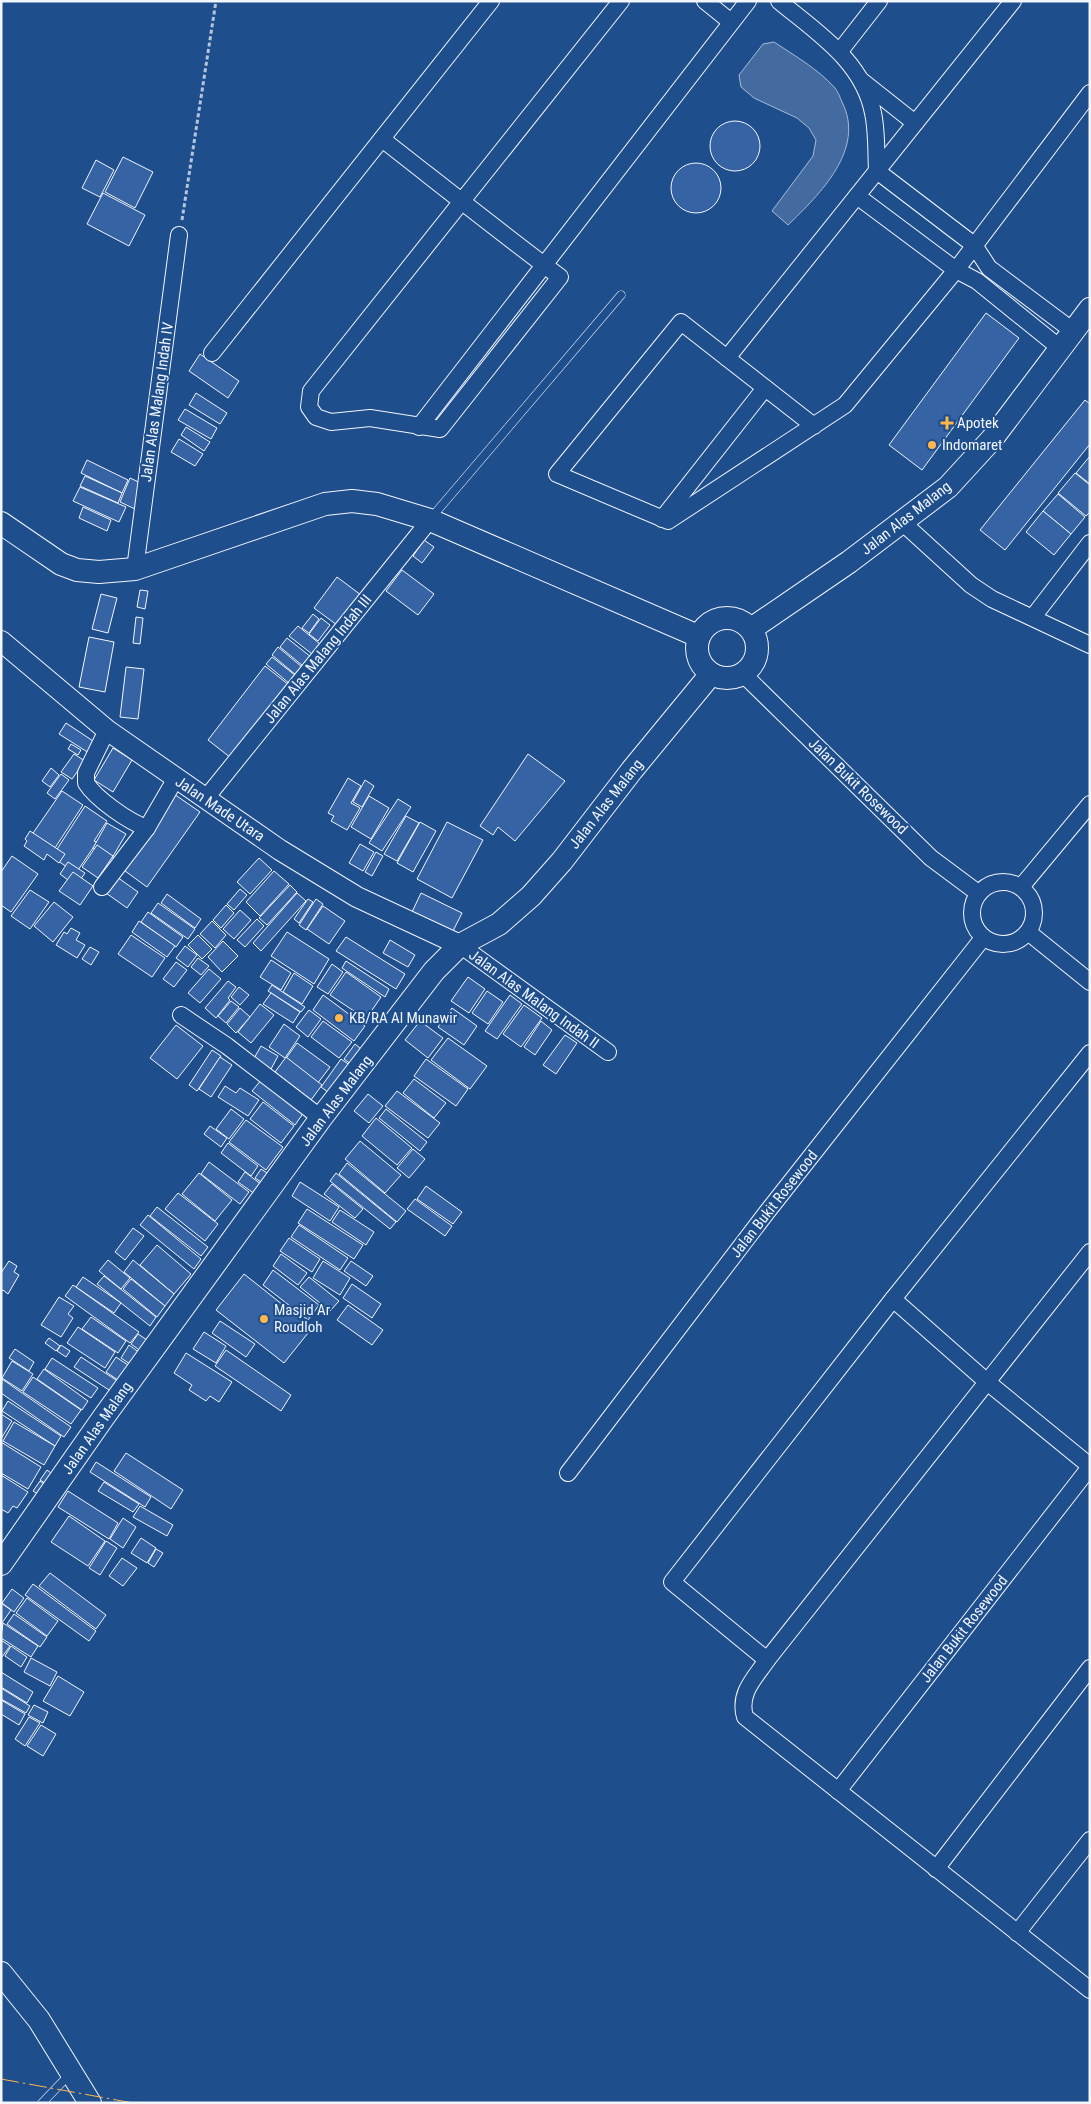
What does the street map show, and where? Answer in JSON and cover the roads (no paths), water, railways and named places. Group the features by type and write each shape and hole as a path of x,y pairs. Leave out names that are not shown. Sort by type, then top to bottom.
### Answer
{"main road":[{"name":"Jalan Alas Malang","path":"751,629 849,562 948,487 992,439 1090,309"},
{"path":"1,523 49,558 77,570 99,572 135,569 325,504 352,501 377,504 430,520 698,636"},
{"path":"722,617 738,619 751,629 758,645 754,661 743,674 727,679 711,674 698,658 698,636 708,624 722,617"},
{"name":"Jalan Alas Malang","path":"1,1564 103,1418 321,1118 434,970 460,945 499,924 531,896 562,861 626,777 711,674"},
{"path":"1,1973 39,2020 90,2103"}],"street":[{"path":"212,353 491,1"},
{"path":"621,1 311,391 309,407 316,417 331,422 370,418 419,427 748,1"},
{"path":"705,1 732,22"},
{"path":"778,1 840,51 860,80 873,112 877,171 974,246 988,268 1067,340"},
{"path":"840,51 879,1"},
{"path":"727,358 1013,1"},
{"path":"860,80 915,123"},
{"path":"814,426 681,322 556,474 668,521 845,406 956,270 1090,93"},
{"path":"382,139 544,265"},
{"path":"857,196 956,270 977,281 1067,340"},
{"name":"Jalan Alas Malang Indah IV","path":"135,569 179,235"},
{"path":"662,519 765,388"},
{"name":"Jalan Alas Malang Indah III","path":"206,798 430,520"},
{"path":"902,523 971,585 992,599 1090,645"},
{"path":"1033,617 1090,543"},
{"name":"Jalan Made Utara","path":"1,641 107,730 332,884 460,945"},
{"name":"Jalan Bukit Rosewood","path":"743,674 931,858 978,894"},
{"path":"107,730 86,773 86,784 98,797 131,821 147,828"},
{"path":"102,887 147,828 176,778"},
{"path":"1021,887 1090,804"},
{"path":"998,882 1010,882 1021,887 1029,896 1034,908 1033,920 1028,932 1011,943 991,942 983,938 975,928 971,916 972,904 978,894 986,886 998,882"},
{"path":"1028,932 1090,982"},
{"name":"Jalan Bukit Rosewood","path":"568,1473 767,1212 983,938"},
{"name":"Jalan Alas Malang Indah II","path":"460,945 608,1052"},
{"path":"181,1015 227,1046 321,1118"},
{"path":"767,1660 672,1582 892,1298 1090,1053"},
{"path":"1090,1252 767,1660 746,1692 742,1705 745,1717 1090,1990"},
{"name":"Jalan Bukit Rosewood","path":"838,1791 1090,1467 986,1382 892,1298"},
{"path":"936,1868 1090,1668"},
{"path":"1017,1933 1090,1840"}],"lane":[{"path":"430,520 621,295"},
{"path":"42,2103 72,2072"}],"water":[{"path":"774,42 814,69 835,88 848,120 848,137 844,153 836,170 813,199 788,225 772,211 813,156 816,140 809,128 797,118 754,98 741,87 739,75 763,44"}],"place":[{"name":"Apotek","path":"947,423"},
{"name":"Indomaret","path":"932,445"},
{"name":"KB/RA Al Munawir","path":"339,1018"},
{"name":"Masjid Ar Roudloh","path":"264,1319"}]}
